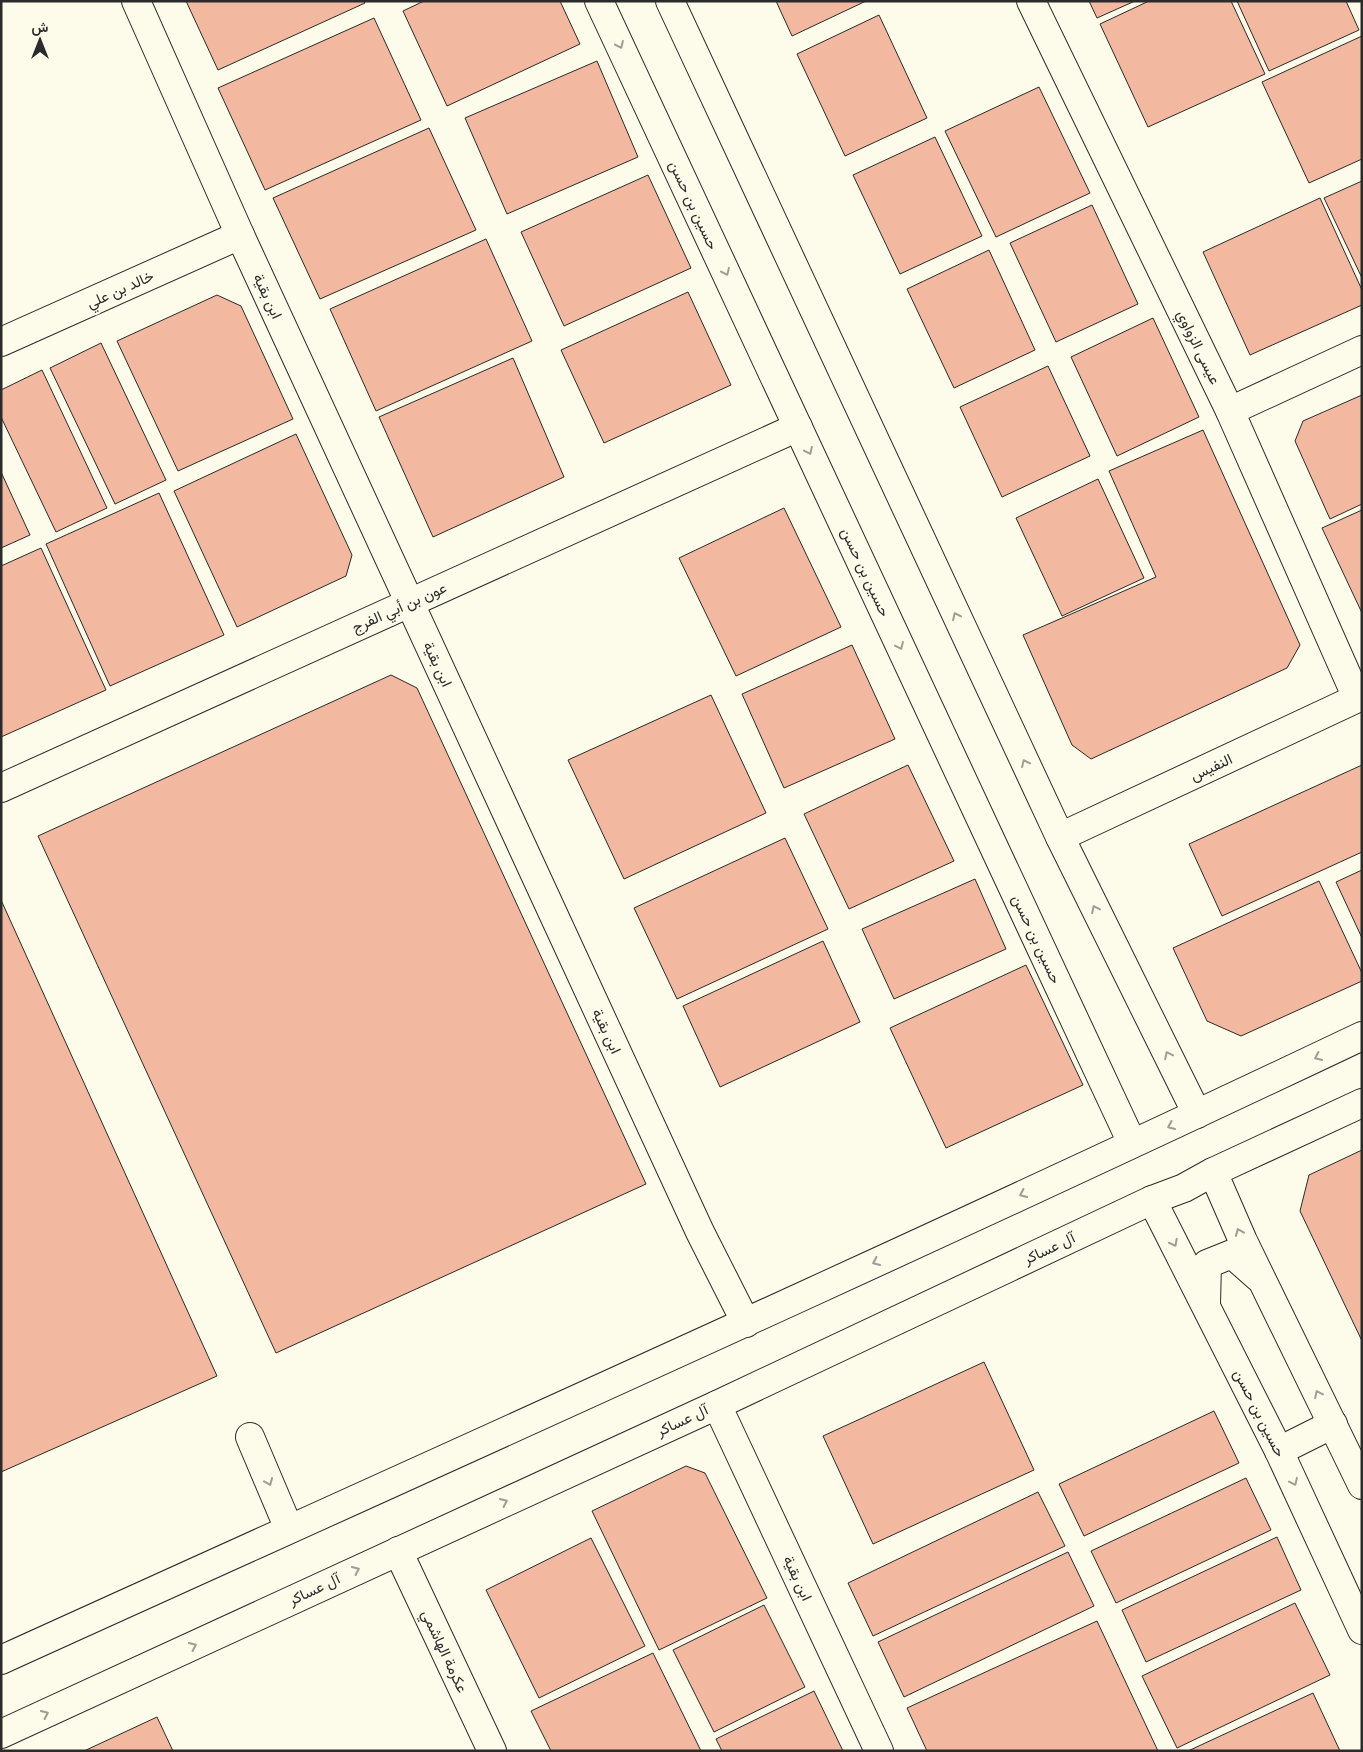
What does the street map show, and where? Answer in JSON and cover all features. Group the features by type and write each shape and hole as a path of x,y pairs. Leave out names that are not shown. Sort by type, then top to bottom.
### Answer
{"street":[{"name":"ابن بقية","path":"136,1 240,235 409,602 700,1232 746,1323"},
{"name":"حسين بن حسن","path":"599,1 1132,1143"},
{"path":"670,1 1060,837 1197,1114"},
{"name":"عيسى الزواوي","path":"1031,1 1230,411 1360,697"},
{"name":"خالد بن علي","path":"1,342 240,235"},
{"path":"1230,411 1362,350"},
{"name":"عون بن أبي الفرج","path":"1,788 798,427"},
{"name":"النفيس","path":"1060,837 1360,697"},
{"path":"1,1660 746,1323 1362,1036"},
{"name":"آل عساكر","path":"1,1734 717,1404 1152,1200 1184,1188 1213,1172 1362,1103"},
{"path":"1213,1172 1261,1279 1362,1485"},
{"name":"حسين بن حسن","path":"1152,1200 1279,1451 1362,1630"},
{"path":"1206,1308 1206,1264 1232,1254 1261,1279"},
{"name":"ابن بقية","path":"717,1404 879,1751"},
{"path":"1279,1451 1333,1424"},
{"path":"250,1437 289,1529"},
{"name":"عكرمة الهاشمي","path":"398,1550 492,1751"}],"building":[{"path":"186,1 364,1 365,3 218,70"},
{"path":"424,1 560,1 580,44 447,106 403,11"},
{"path":"776,1 866,1 792,36"},
{"path":"1089,1 1135,1 1097,18"},
{"path":"1149,1 1231,1 1265,74 1148,127 1100,24"},
{"path":"1237,1 1346,1 1359,30 1269,71"},
{"path":"879,15 927,118 845,156 797,54"},
{"path":"374,18 421,120 265,190 218,88"},
{"path":"1362,36 1362,159 1309,183 1262,82"},
{"path":"597,61 638,157 507,214 465,118"},
{"path":"1039,87 1090,193 996,237 945,131"},
{"path":"429,128 476,230 320,299 273,198"},
{"path":"935,137 982,236 900,274 853,175"},
{"path":"648,175 691,268 564,326 521,232"},
{"path":"1362,181 1362,278 1324,198"},
{"path":"1320,198 1362,290 1362,305 1250,355 1203,252"},
{"path":"1092,205 1138,304 1056,342 1010,243"},
{"path":"486,239 532,341 376,411 330,309"},
{"path":"989,250 1035,350 954,388 907,289"},
{"path":"688,292 731,385 604,443 561,350"},
{"path":"217,295 241,306 293,419 178,471 117,341"},
{"path":"1153,318 1199,417 1117,456 1071,357"},
{"path":"101,343 166,480 115,504 50,368"},
{"path":"513,358 564,477 433,537 379,417"},
{"path":"1048,366 1090,456 1002,497 960,407"},
{"path":"42,370 107,508 56,532 1,417 1,390"},
{"path":"1362,395 1362,504 1330,519 1295,441 1303,421"},
{"path":"1203,430 1300,645 1287,668 1091,759 1072,745 1023,635 1156,577 1109,471"},
{"path":"296,434 352,555 346,576 237,627 174,491"},
{"path":"1,472 30,535 1,548"},
{"path":"1098,479 1144,578 1062,616 1016,518"},
{"path":"159,493 224,635 110,686 46,544"},
{"path":"784,508 841,627 736,676 679,558"},
{"path":"1362,510 1362,613 1322,528"},
{"path":"41,548 106,690 1,737 1,566"},
{"path":"852,645 895,739 784,788 742,694"},
{"path":"391,675 417,688 646,1184 276,1353 38,836"},
{"path":"711,695 766,813 624,879 568,760"},
{"path":"908,765 954,861 849,909 804,814"},
{"path":"1362,765 1362,852 1222,916 1189,844"},
{"path":"785,838 828,929 677,999 634,908"},
{"path":"1362,870 1362,938 1336,882"},
{"path":"975,879 1006,949 894,999 862,929"},
{"path":"1319,881 1362,973 1362,981 1241,1036 1207,1021 1173,948"},
{"path":"1,900 217,1376 1,1472"},
{"path":"823,941 860,1022 720,1087 683,1006"},
{"path":"1026,965 1083,1085 946,1148 890,1028"},
{"path":"1362,1150 1362,1341 1300,1211 1309,1175"},
{"path":"984,1362 1034,1470 873,1544 823,1436"},
{"path":"1214,1411 1239,1463 1084,1536 1059,1484"},
{"path":"686,1466 705,1473 767,1598 659,1650 592,1511"},
{"path":"1246,1478 1271,1530 1116,1603 1091,1551"},
{"path":"1038,1492 1065,1546 873,1636 848,1583"},
{"path":"1277,1537 1301,1590 1146,1662 1122,1610"},
{"path":"591,1538 645,1646 539,1698 486,1590"},
{"path":"1068,1552 1094,1606 904,1697 878,1642"},
{"path":"1295,1603 1330,1675 1177,1748 1142,1676"},
{"path":"764,1605 805,1687 714,1732 673,1650"},
{"path":"1097,1621 1158,1751 927,1751 907,1708"},
{"path":"653,1653 701,1751 551,1751 531,1711"},
{"path":"814,1691 843,1751 722,1751 716,1739"},
{"path":"1313,1693 1340,1751 1188,1751"},
{"path":"157,1717 173,1751 84,1751"}]}
